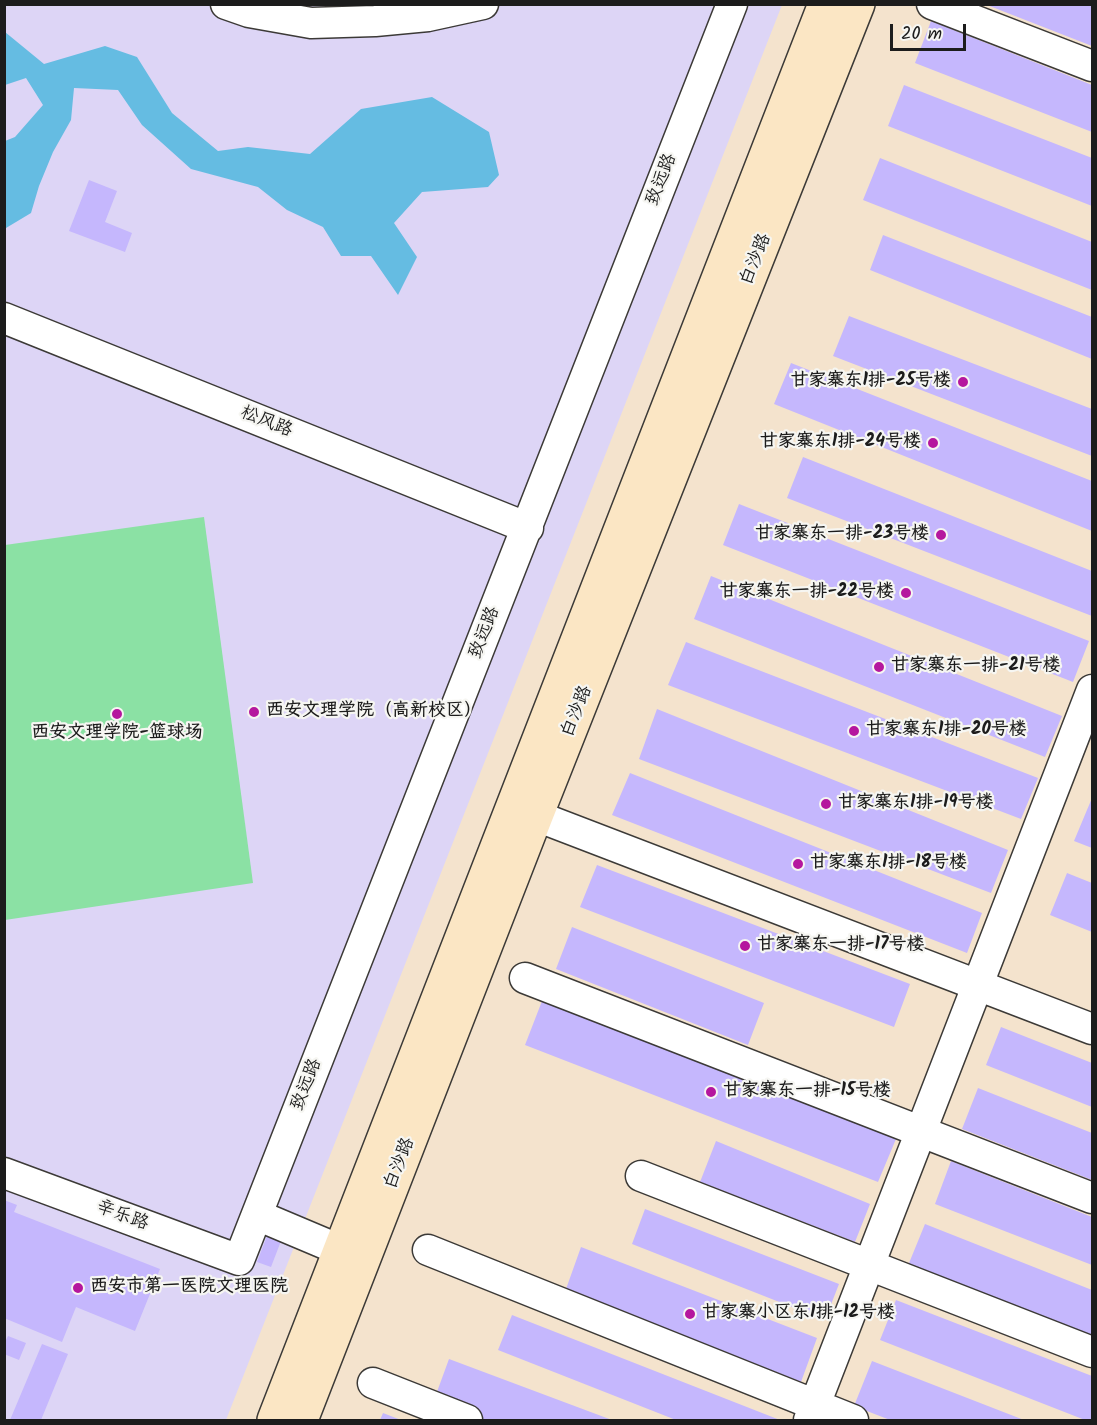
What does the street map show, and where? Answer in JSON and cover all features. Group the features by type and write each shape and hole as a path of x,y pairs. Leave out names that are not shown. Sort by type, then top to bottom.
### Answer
{"street":[{"path":"226,4 249,12 312,23 428,16 483,4"},
{"name":"致远路","path":"240,1260 732,4"},
{"name":"白沙路","path":"301,1420 825,4"},
{"name":"白沙路","path":"274,1420 340,1250 525,812 858,4"},
{"path":"932,4 1092,66"},
{"name":"松风路","path":"4,318 528,528"},
{"path":"812,1413 1092,690"},
{"path":"525,812 1092,1029"},
{"path":"525,978 922,1130 1092,1198"},
{"name":"辛乐路","path":"4,1173 240,1260"},
{"path":"641,1176 1092,1352"},
{"path":"257,1215 340,1250"},
{"path":"428,1250 812,1413 854,1420"},
{"path":"373,1383 467,1420"}],"shaded area":[{"name":"西安文理学院（高新校区）","path":"5,5 782,5 226,1420 5,1420"}],"green space":[{"name":"西安文理学院-篮球场","path":"204,517 253,883 5,920 5,545"}],"water":[{"path":"5,32 44,64 105,46 137,57 172,113 218,151 248,147 310,154 361,109 432,97 489,132 499,175 488,187 422,192 394,223 417,257 398,295 371,256 341,256 323,227 287,210 258,187 191,169 142,125 118,90 74,88 71,120 53,152 31,213 6,228 5,141 15,137 43,105 26,78 5,85"}],"building":[{"path":"1092,4 1092,46 987,5"},
{"path":"931,21 1092,85 1092,132 915,63"},
{"path":"904,85 1092,158 1092,206 888,126"},
{"path":"880,158 1092,242 1092,290 863,200"},
{"path":"89,180 117,191 105,222 132,233 125,252 69,231"},
{"path":"883,235 1092,317 1092,359 870,270"},
{"name":"甘家寨东1排-25号楼","path":"849,316 1092,409 1092,456 833,356"},
{"name":"甘家寨东1排-24号楼","path":"791,363 1092,481 1092,531 774,404"},
{"name":"甘家寨东一排-23号楼","path":"803,457 1092,571 1092,616 787,498"},
{"name":"甘家寨东一排-22号楼","path":"739,504 1089,641 1073,682 723,545"},
{"name":"甘家寨东一排-21号楼","path":"711,576 1062,716 1045,757 694,619"},
{"name":"甘家寨东1排-20号楼","path":"686,642 1038,778 1021,819 668,685"},
{"name":"甘家寨东1排-19号楼","path":"657,709 1008,850 991,893 639,759"},
{"name":"甘家寨东1排-18号楼","path":"630,773 982,913 967,953 612,815"},
{"path":"1092,798 1092,848 1074,841"},
{"name":"甘家寨东一排-17号楼","path":"597,865 910,984 894,1027 580,907"},
{"path":"1067,873 1092,883 1092,932 1050,915"},
{"path":"572,927 764,1003 748,1045 556,969"},
{"name":"甘家寨东一排-15号楼","path":"542,1001 896,1139 878,1182 525,1045"},
{"path":"1001,1027 1092,1063 1092,1107 986,1065"},
{"path":"978,1088 1092,1133 1092,1180 962,1129"},
{"path":"716,1141 870,1204 855,1242 700,1182"},
{"path":"951,1161 1092,1217 1092,1265 935,1204"},
{"name":"西安市第一医院文理医院","path":"4,1200 17,1205 14,1212 160,1269 135,1331 76,1307 62,1342 4,1318"},
{"path":"645,1209 839,1284 825,1320 632,1244"},
{"path":"925,1224 1092,1290 1092,1341 907,1268"},
{"path":"267,1236 281,1241 271,1267 257,1262"},
{"name":"甘家寨小区东1排-12号楼","path":"581,1247 817,1338 801,1382 566,1289"},
{"path":"896,1300 1092,1376 1092,1420 1085,1420 880,1340"},
{"path":"512,1315 780,1420 676,1420 498,1350"},
{"path":"8,1336 26,1343 19,1360 4,1354 4,1344"},
{"path":"42,1344 68,1354 41,1420 10,1420"},
{"path":"449,1359 612,1420 485,1420 434,1400"},
{"path":"872,1361 1024,1420 890,1420 854,1406"},
{"path":"383,1413 401,1420 380,1420"}],"place":[{"name":"甘家寨东1排-25号楼","path":"963,382"},
{"name":"甘家寨东1排-24号楼","path":"933,443"},
{"name":"甘家寨东一排-23号楼","path":"941,535"},
{"name":"甘家寨东一排-22号楼","path":"906,593"},
{"name":"甘家寨东一排-21号楼","path":"879,667"},
{"name":"西安文理学院（高新校区）","path":"254,712"},
{"name":"西安文理学院-篮球场","path":"117,714"},
{"name":"甘家寨东1排-20号楼","path":"854,731"},
{"name":"甘家寨东1排-19号楼","path":"826,804"},
{"name":"甘家寨东1排-18号楼","path":"798,864"},
{"name":"甘家寨东一排-17号楼","path":"745,946"},
{"name":"甘家寨东一排-15号楼","path":"711,1092"},
{"name":"西安市第一医院文理医院","path":"78,1288"},
{"name":"甘家寨小区东1排-12号楼","path":"690,1314"}]}
